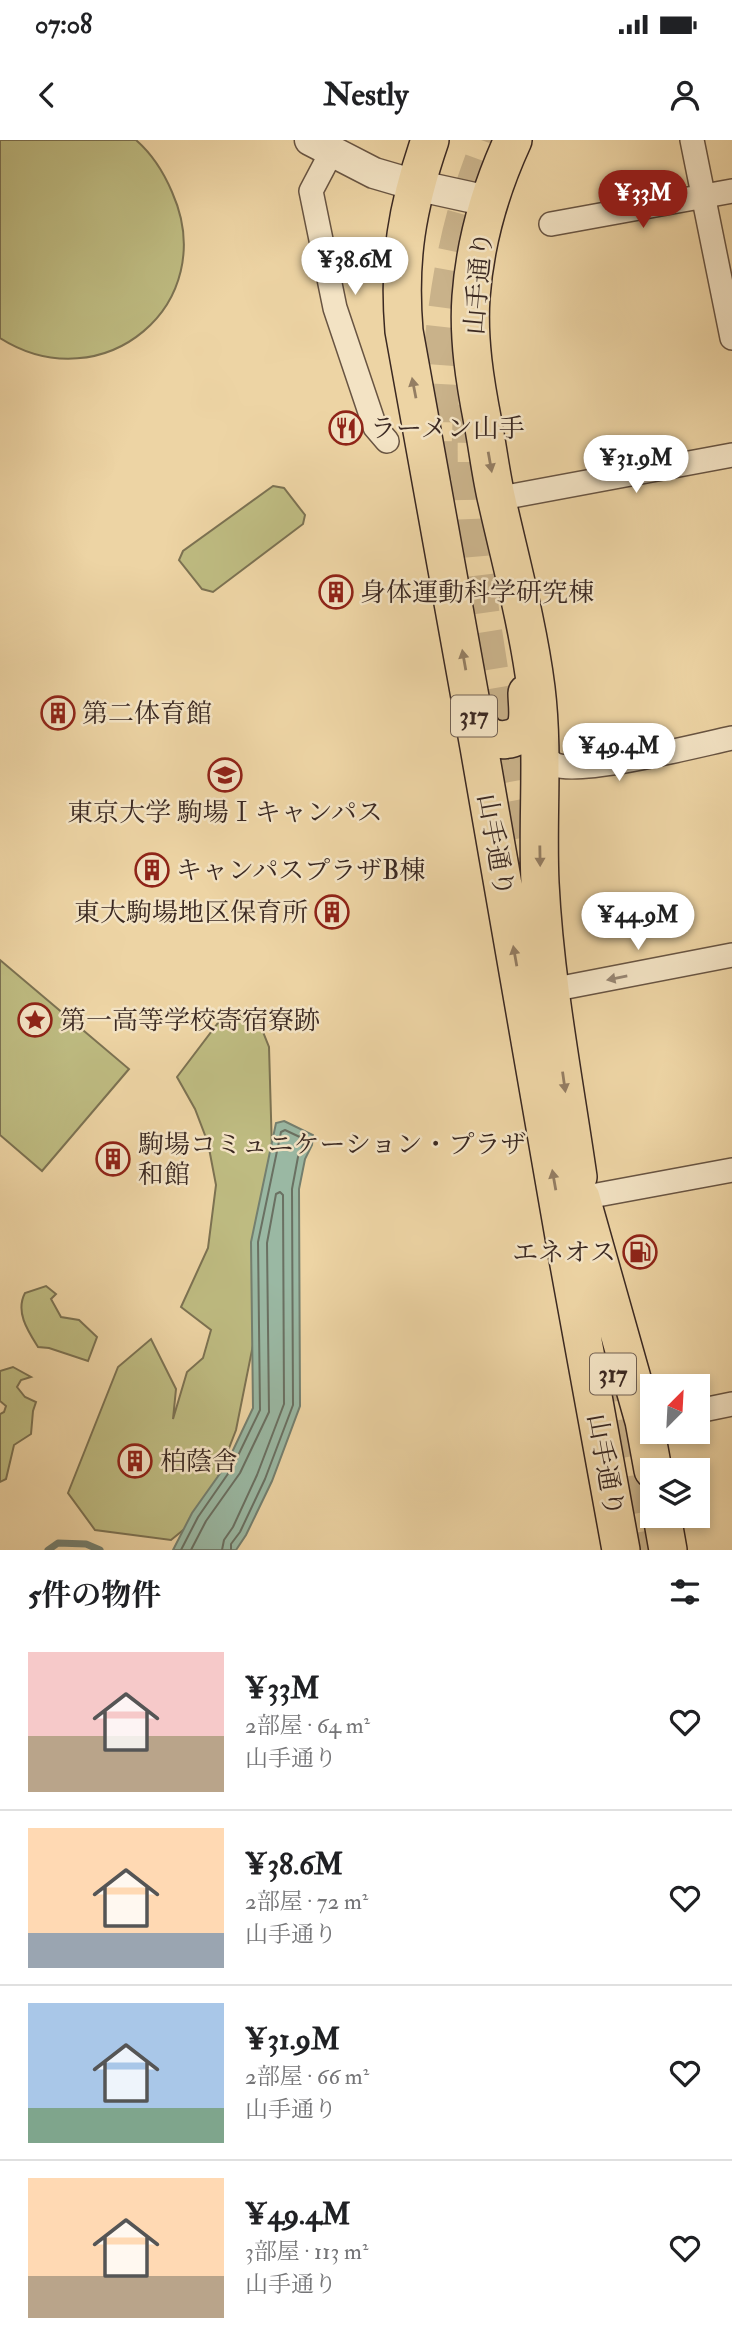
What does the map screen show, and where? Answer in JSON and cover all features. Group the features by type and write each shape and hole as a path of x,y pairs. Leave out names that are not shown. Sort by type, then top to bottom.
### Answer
{"main road":[{"name":"山手通り","path":"430,140 415,185 405,233 401,270 404,331 499,864 536,992 581,1198 645,1550"},
{"name":"山手通り","path":"513,140 488,201 477,250 471,298 472,345 479,404 496,499 527,633 536,686 541,891 536,992 565,1248 621,1550"},
{"path":"472,704 480,727 487,735 498,740 509,739 524,729 527,717 527,633"},
{"path":"499,864 501,827 497,764 510,759 521,762 533,776 540,799"},
{"name":"317","path":"581,1198 640,1393"},
{"name":"317","path":"565,1248 574,1433 596,1550"},
{"path":"664,1528 668,1550"}],"street":[{"path":"692,140 732,338"},
{"path":"387,442 374,427 335,308 310,191 321,146 374,173 488,201"},
{"path":"551,224 732,191"},
{"path":"496,499 732,455"},
{"path":"539,741 546,757 554,764 582,768 732,738"},
{"path":"536,992 732,955"},
{"path":"581,1198 732,1170"},
{"path":"710,1409 732,1404"}],"shaded area":[{"path":"0,140 136,140 152,158 172,192 183,233 181,271 167,305 143,331 113,350 77,358 39,355 0,338"},
{"path":"273,486 284,488 305,515 303,524 213,592 202,589 179,560 183,551"},
{"path":"0,960 129,1069 42,1171 0,1135"},
{"path":"227,1011 259,1022 269,1047 272,1151 260,1310 236,1430 204,1513 171,1540 95,1530 68,1493 118,1367 151,1339 176,1389 173,1419 187,1372 203,1358 211,1330 181,1307 208,1248 216,1185 208,1143 195,1109 177,1077"},
{"path":"46,1286 56,1294 51,1299 61,1317 79,1320 97,1337 88,1361 38,1347 30,1334 22,1314 22,1300 25,1293"},
{"path":"13,1367 31,1377 21,1380 17,1387 25,1397 36,1402 31,1434 14,1445 6,1479 0,1482 0,1414 6,1406 0,1401 0,1371"}],"water":[{"path":"284,1121 313,1135 299,1189 300,1406 272,1481 236,1550 173,1550 192,1513 226,1465 253,1408 251,1242 276,1123"}],"waterway":[{"path":"48,1550 58,1543 86,1544 100,1550"}],"tunnel":[{"path":"439,479 439,410 448,303 461,234 491,140"},
{"path":"472,405 470,483 474,561 492,686 530,893"},
{"path":"614,1363 647,1550"}],"place":[{"name":"ラーメン山手","path":"346,428"},
{"name":"身体運動科学研究棟","path":"336,592"},
{"name":"第二体育館","path":"58,713"},
{"name":"東京大学 駒場Ⅰキャンパス","path":"225,775"},
{"name":"キャンパスプラザB棟","path":"152,870"},
{"name":"東大駒場地区保育所","path":"332,912"},
{"name":"第一高等学校寄宿寮跡","path":"35,1020"},
{"name":"駒場コミュニケーション・プラザ 和館","path":"113,1159"},
{"name":"エネオス","path":"640,1252"},
{"name":"柏蔭舎","path":"135,1461"}]}
